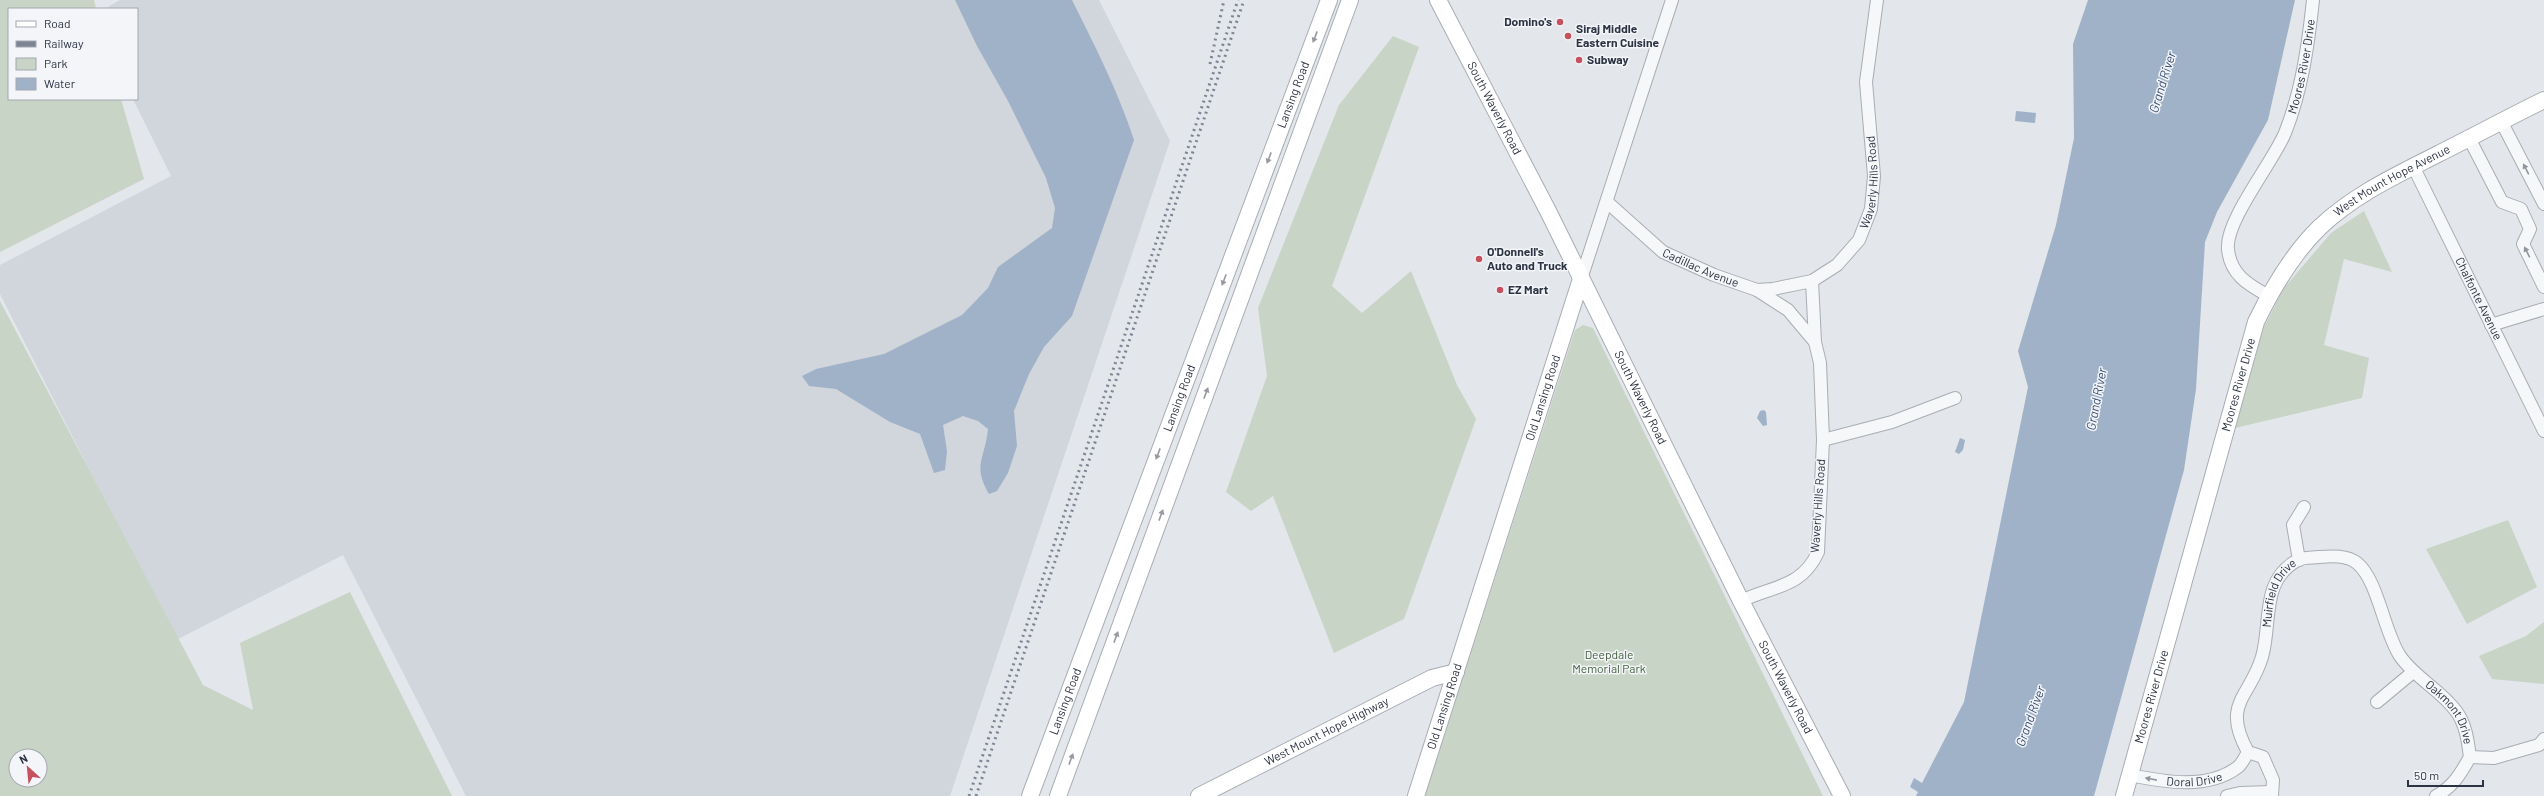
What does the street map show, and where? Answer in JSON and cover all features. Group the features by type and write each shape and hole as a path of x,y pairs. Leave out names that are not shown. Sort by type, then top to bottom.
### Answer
{"main road":[{"name":"Lansing Road","path":"1030,796 1329,0"},
{"name":"Lansing Road","path":"1058,796 1350,0"},
{"name":"South Waverly Road","path":"1438,0 1581,279 1741,601 1842,796"},
{"name":"West Mount Hope Avenue","path":"2268,296 2296,256 2319,228 2357,198 2413,166 2544,100"},
{"name":"Old Lansing Road","path":"1416,796 1581,279"},
{"name":"Moores River Drive","path":"2127,796 2130,775 2256,322 2268,296"},
{"name":"West Mount Hope Highway","path":"1200,796 1432,678 1456,672"}],"street":[{"name":"Old Lansing Road","path":"1581,279 1672,0"},
{"name":"Waverly Hills Road","path":"1741,601 1760,592 1798,579 1812,565 1818,552 1823,440 1820,363 1814,342 1812,281 1837,265 1848,254 1859,240 1871,209 1874,176 1866,82 1877,0"},
{"name":"Moores River Drive","path":"2268,296 2237,275 2232,265 2228,242 2237,218 2284,135 2293,112 2308,48 2313,0"},
{"path":"2501,121 2544,204"},
{"path":"2469,138 2502,202 2521,210 2530,229 2523,244 2544,287"},
{"name":"Chalfonte Avenue","path":"2413,166 2544,431"},
{"name":"Cadillac Avenue","path":"1607,202 1664,252 1714,275 1757,290 1773,289 1812,281"},
{"name":"Waverly Hills Road","path":"1757,290 1788,310 1814,342"},
{"path":"2491,325 2544,309"},
{"path":"1823,440 1892,422 1955,398"},
{"path":"2299,560 2293,525 2304,507"},
{"name":"Muirfield Drive","path":"2248,752 2239,736 2237,715 2240,697 2262,659 2266,640 2268,599 2275,582 2299,560 2330,556 2347,557 2358,563 2370,582 2383,618 2399,655 2413,672"},
{"path":"2377,702 2413,672"},
{"name":"Oakmont Drive","path":"2413,672 2457,711 2466,732 2470,757 2459,776 2446,791 2436,796"},
{"path":"2470,757 2494,758 2539,745 2544,740"},
{"path":"2248,752 2263,757 2274,780 2272,794"},
{"name":"Doral Drive","path":"2130,775 2183,783 2222,776 2239,767 2248,752"},
{"name":"Doral Drive","path":"2227,796 2240,793 2272,794"}],"shaded area":[{"path":"120,0 1099,0 1170,141 950,796 466,796 343,555 176,640 0,294 0,265 171,176 133,100 138,100 138,8 108,7"}],"green space":[{"path":"0,0 94,0 96,8 8,8 8,100 121,100 144,179 0,252"},
{"path":"1393,36 1419,47 1332,286 1362,313 1411,271 1457,385 1476,419 1404,619 1334,653 1273,496 1251,511 1226,492 1267,376 1258,308 1339,105"},
{"path":"2364,211 2392,272 2344,259 2324,345 2369,358 2362,398 2235,428 2264,327 2284,288 2331,233"},
{"path":"0,301 203,685 253,710 240,643 350,592 452,796 0,796"},
{"name":"Deepdale Memorial Park","path":"1583,325 1593,328 1823,796 1425,796 1575,330"},
{"path":"2508,520 2537,587 2467,624 2426,549"},
{"path":"2544,622 2544,684 2492,679 2479,656 2526,636"}],"water":[{"path":"955,0 1072,0 1098,52 1128,122 1134,140 1072,316 1044,347 1029,374 1014,411 1017,446 1008,473 997,491 989,494 981,476 980,469 988,429 978,421 963,416 943,425 947,451 945,470 934,473 920,434 890,422 836,389 809,386 802,376 816,369 884,354 962,315 988,288 998,267 1052,228 1055,208 1046,178 1008,101 977,46"},
{"name":"Grand River","path":"2088,0 2295,0 2268,120 2217,212 2205,242 2196,389 2184,470 2094,796 1916,796 1918,792 1910,787 1914,778 1922,783 1964,702 2028,387 2018,351 2056,225 2074,138 2073,44"},
{"path":"2016,111 2036,113 2035,123 2015,121"},
{"path":"1764,410 1766,412 1767,425 1763,426 1757,418 1760,411"},
{"path":"1960,438 1965,440 1963,450 1959,454 1955,452"}],"railway":[{"path":"1210,64 1224,0"},
{"path":"969,796 1238,0"},
{"path":"976,796 1244,0"}],"place":[{"name":"Domino's","path":"1560,22"},
{"name":"Siraj Middle Eastern Cuisine","path":"1568,36"},
{"name":"Subway","path":"1579,60"},
{"name":"O'Donnell's Auto and Truck","path":"1479,259"},
{"name":"EZ Mart","path":"1500,290"}]}
